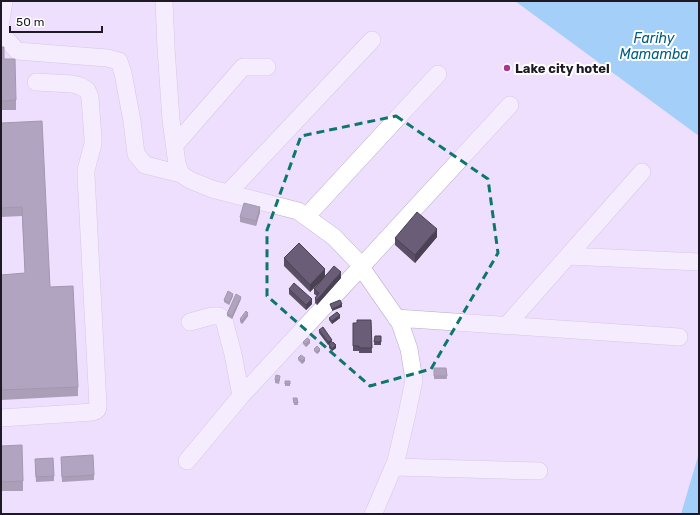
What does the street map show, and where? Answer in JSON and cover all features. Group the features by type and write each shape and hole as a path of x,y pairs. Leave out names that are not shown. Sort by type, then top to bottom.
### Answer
{"street":[{"path":"4,1 1,23 2,34 17,51 107,58 119,61 123,73 132,121 136,154 146,165 181,174 190,180 212,189 298,212 334,236 356,260 400,323 409,349 414,380 396,461 372,514"},
{"path":"164,1 171,120 177,164 181,174"},
{"path":"228,193 372,40"},
{"path":"175,145 243,67 267,67"},
{"path":"306,216 438,74"},
{"path":"1,418 94,412 98,409 86,175 93,144 90,97 86,90 80,86 72,84 36,82"},
{"path":"187,461 241,396 510,105"},
{"path":"507,325 642,172"},
{"path":"568,256 699,262"},
{"path":"190,322 212,316 219,316 224,320 233,354 241,396"},
{"path":"396,318 679,337"},
{"path":"394,467 539,471"}],"highlighted area":[{"path":"396,116 488,179 498,253 431,369 370,386 267,296 267,230 301,136"}],"water":[{"name":"Farihy Mamamba","path":"515,1 699,1 699,136"},
{"path":"699,453 699,514 681,514"}],"building":[{"path":"1,47 4,47 4,59 15,59 16,100 1,101"},
{"path":"42,121 50,287 73,286 78,387 1,390 1,275 25,273 22,207 1,208 1,123"},
{"path":"244,203 260,207 256,221 240,217"},
{"path":"417,212 437,229 415,255 395,238"},
{"path":"299,243 325,269 310,285 284,258"},
{"path":"334,266 341,272 317,300 315,298 319,293 314,289"},
{"path":"294,283 312,299 306,305 289,289"},
{"path":"228,291 233,294 229,303 224,300"},
{"path":"236,294 241,297 232,316 227,314"},
{"path":"340,300 342,304 332,309 330,304"},
{"path":"246,311 248,313 242,321 240,319"},
{"path":"337,312 340,315 332,321 329,318"},
{"path":"357,320 371,320 372,348 359,348 359,346 353,346 353,323 357,323"},
{"path":"323,327 332,340 328,342 319,330"},
{"path":"375,336 381,336 381,342 374,342"},
{"path":"307,338 310,340 306,344 303,342"},
{"path":"333,342 336,345 332,349 329,345"},
{"path":"317,346 320,349 317,352 314,349"},
{"path":"301,355 305,358 302,361 298,358"},
{"path":"434,368 446,368 447,376 434,376"},
{"path":"276,375 280,376 279,381 275,380"},
{"path":"285,381 290,381 290,384 285,384"},
{"path":"293,398 297,398 298,403 294,403"},
{"path":"22,445 23,481 1,482 1,446"},
{"path":"93,455 94,475 62,477 61,457"},
{"path":"53,458 54,476 36,477 35,459"}],"place":[{"name":"Lake city hotel","path":"507,68"}]}
